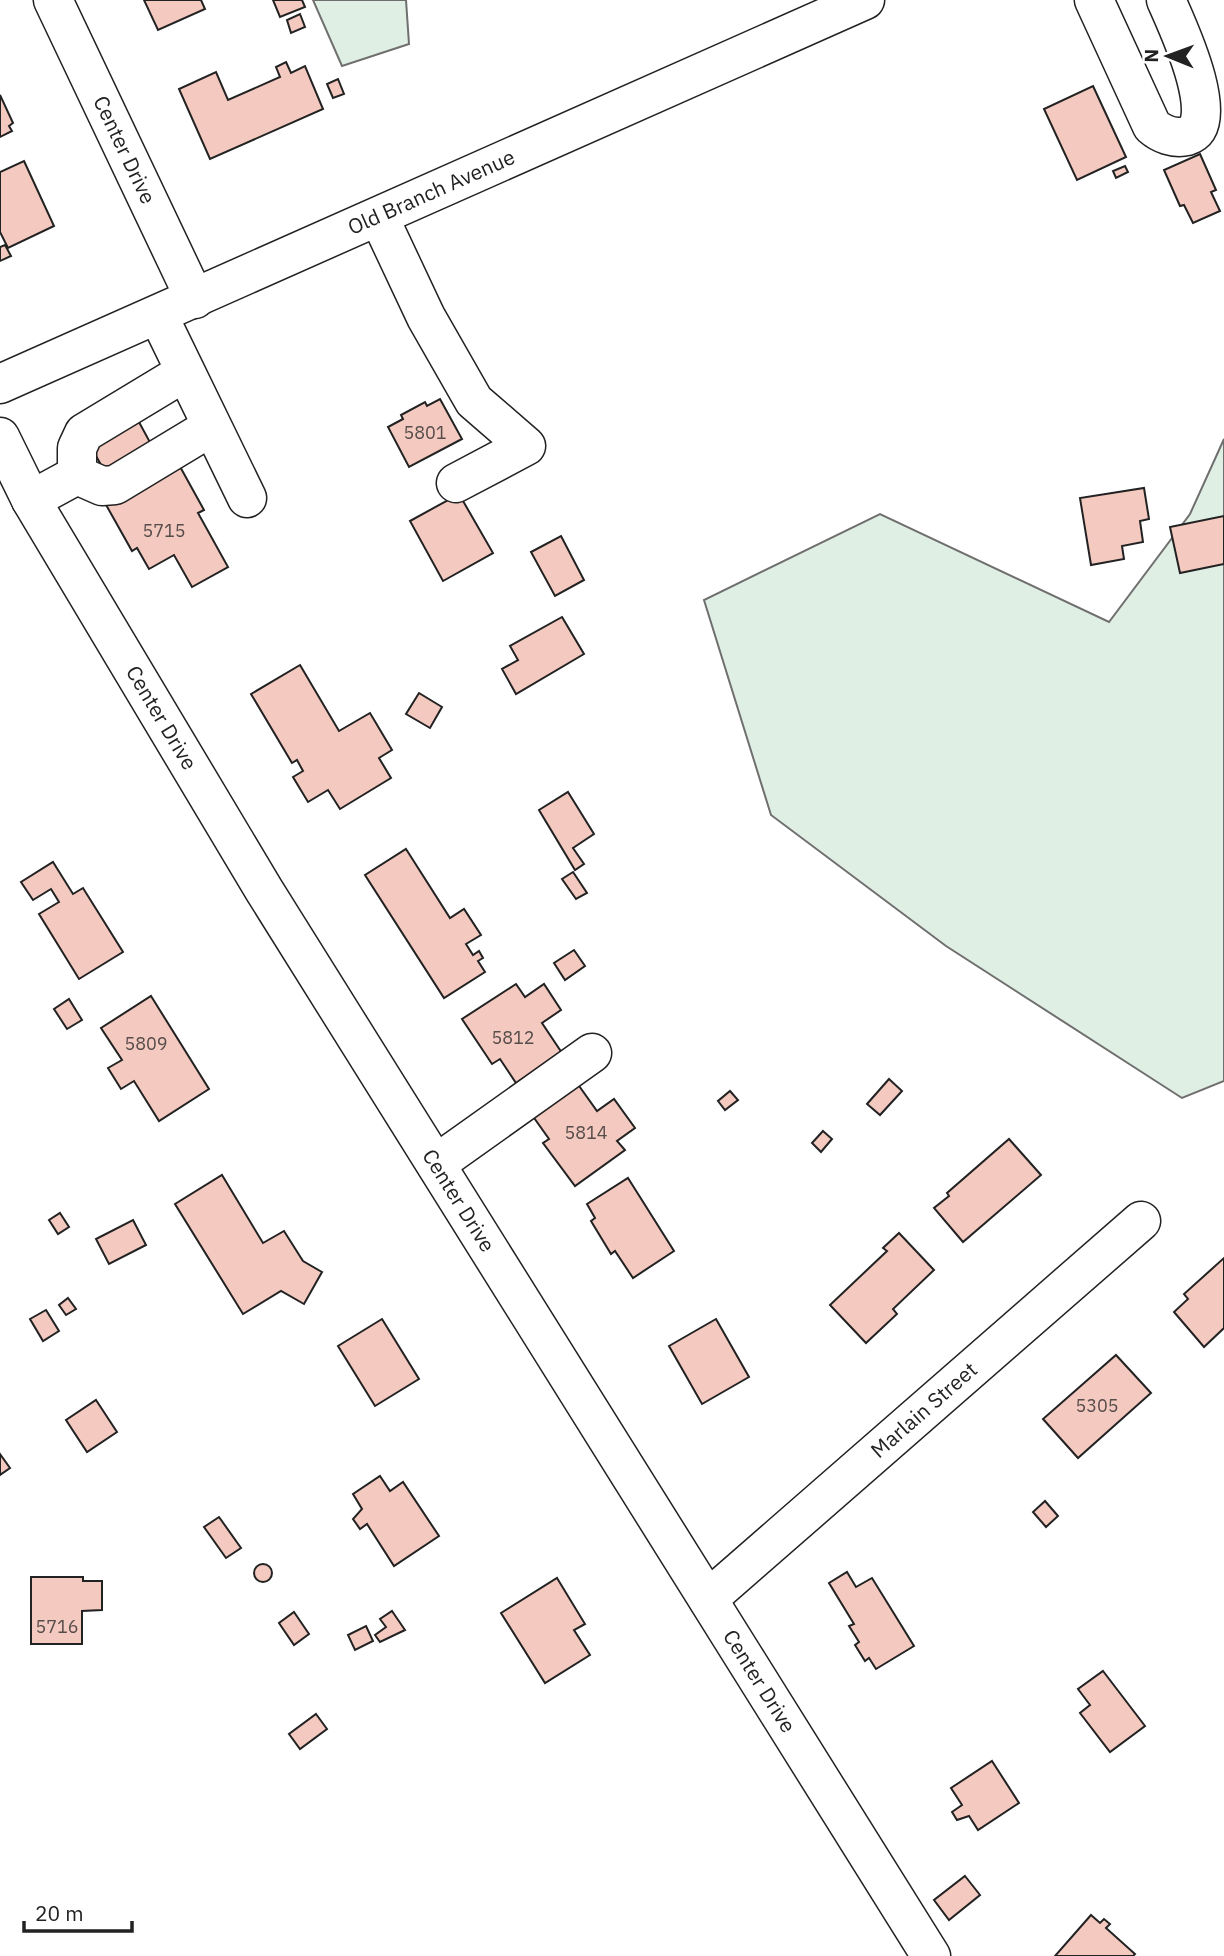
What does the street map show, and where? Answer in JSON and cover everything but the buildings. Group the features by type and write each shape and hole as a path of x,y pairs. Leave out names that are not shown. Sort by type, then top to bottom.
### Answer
{"street":[{"name":"Center Drive","path":"52,0 195,299"},
{"name":"Old Branch Avenue","path":"0,384 865,0"},
{"path":"1094,0 1152,126 1161,134 1189,136 1199,130 1205,119 1209,107 1207,88 1166,0"},
{"path":"379,217 426,317 474,401 526,446 456,483"},
{"path":"158,316 247,499"},
{"path":"77,475 77,447 84,433 185,372"},
{"path":"77,475 102,486 115,485 211,427"},
{"name":"Center Drive","path":"0,437 31,500 264,890 931,1956"},
{"path":"31,500 77,475"},
{"path":"436,1164 592,1053"},
{"name":"Marlain Street","path":"708,1599 1141,1222"}],"green space":[{"path":"313,0 406,0 409,44 342,66"},
{"path":"1224,439 1224,1081 1182,1098 946,946 771,815 704,600 880,514 1109,622 1190,514"}]}
